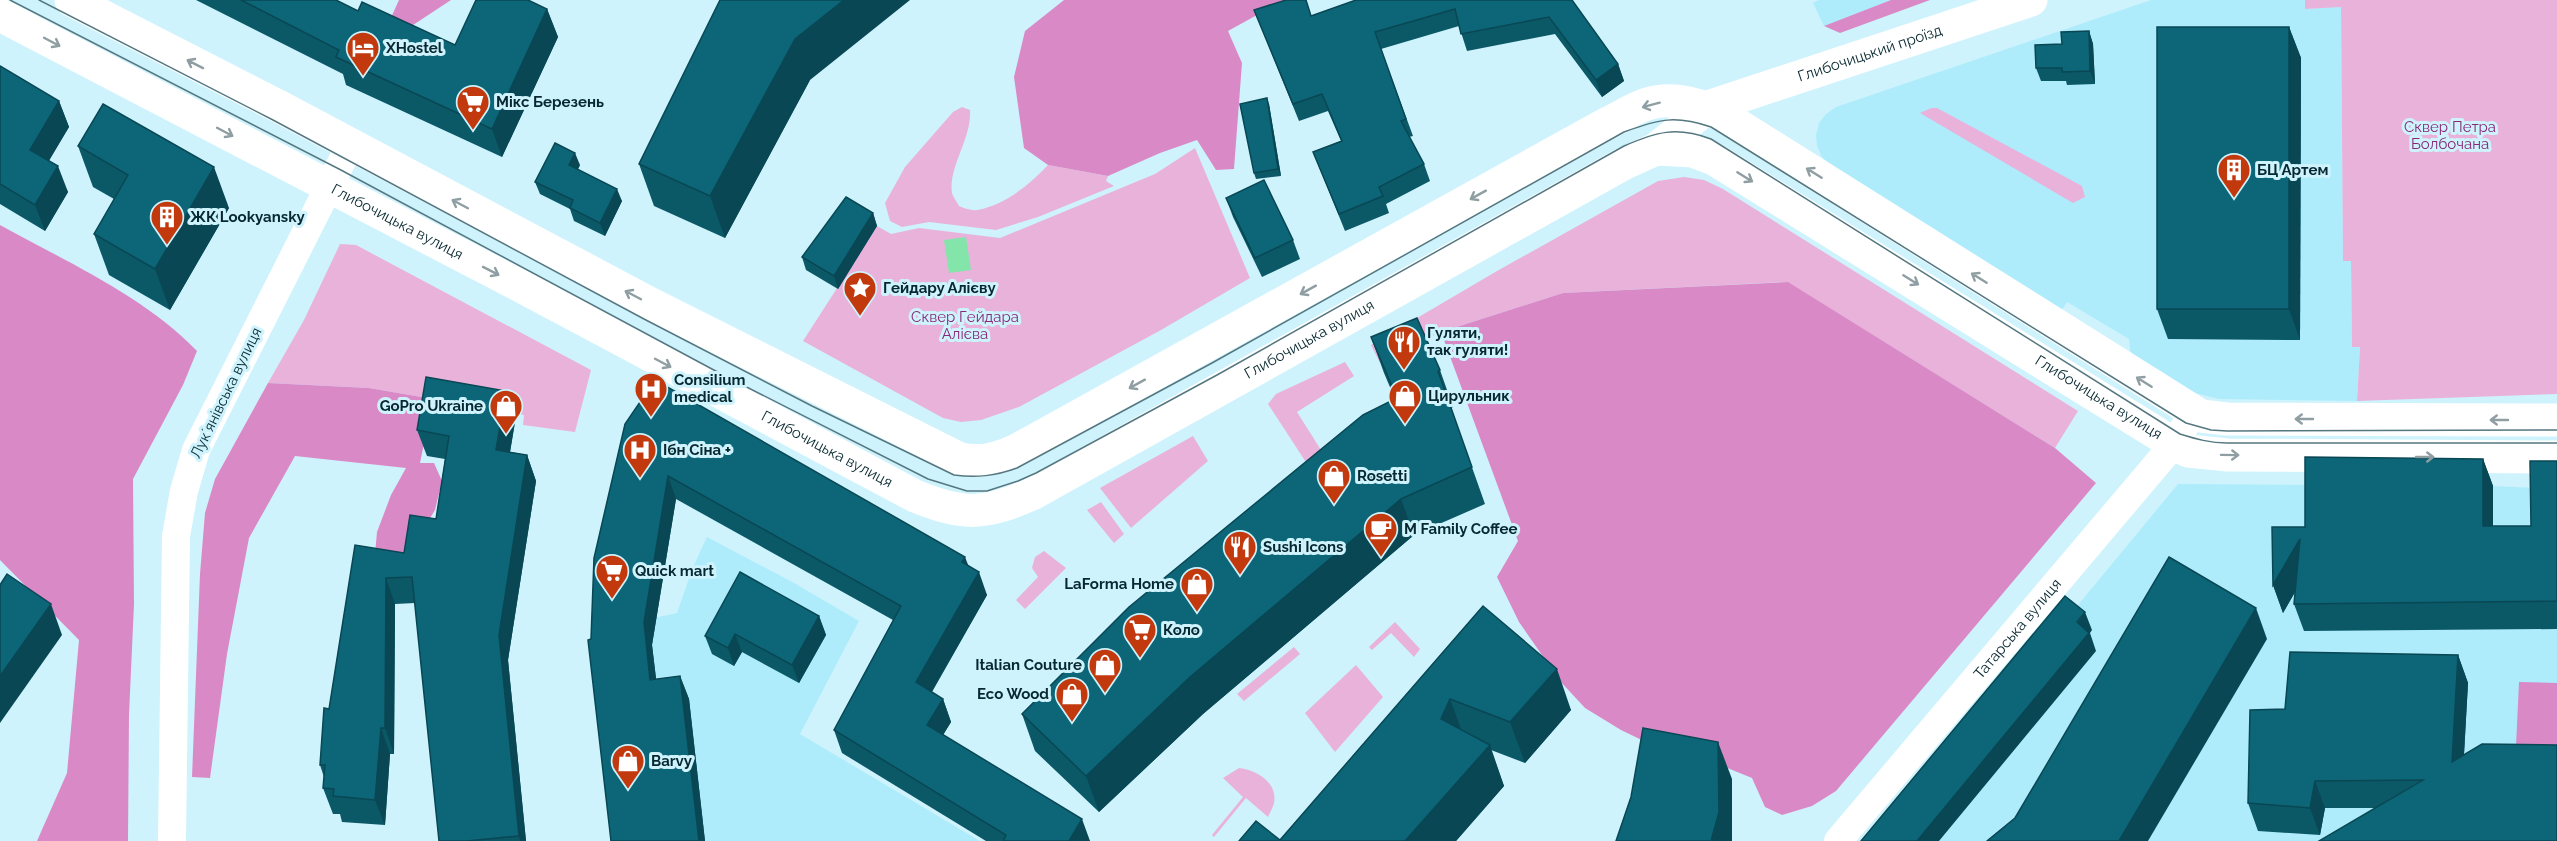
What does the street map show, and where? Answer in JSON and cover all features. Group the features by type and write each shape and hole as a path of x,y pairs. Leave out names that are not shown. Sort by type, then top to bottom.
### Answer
{"main road":[{"path":"70,0 651,304 930,446 960,459 976,462 996,459 1017,450 1608,123 1647,104 1668,101 1708,107 2193,413 2213,419 2557,420"},
{"name":"Глибочицький проїзд","path":"1708,107 2031,0"},
{"name":"Глибочицька вулиця","path":"0,15 915,496 942,507 974,511 1004,507 1032,494 1613,170 1656,149 1708,107"},
{"path":"1693,151 1708,107"},
{"name":"Глибочицька вулиця","path":"1656,149 1693,151 1714,159 2188,451 2228,455 2557,458"}],"street":[{"name":"Лукʼянівська вулиця","path":"172,841 176,536 184,491 196,450 217,405 350,146"},
{"name":"Татарська вулиця","path":"1838,841 2174,444 2193,413"}],"shaded area":[{"path":"399,0 451,0 407,29 389,22"},
{"path":"1064,0 1284,0 1228,31 1242,63 1234,169 1216,170 1197,140 1160,153 1108,176 1048,165 1024,148 1014,77 1025,31"},
{"path":"1819,0 1891,0 1824,26 1813,3"},
{"path":"1891,0 1930,0 1840,33 1824,26"},
{"path":"2151,0 2305,0 2306,9 2341,6 2343,261 2351,261 2352,346 2360,347 2357,401 2219,399 2191,392 2131,357 2129,339 2067,302 2060,313 1830,165 1822,157 1817,146 1816,135 1819,123 1836,107"},
{"path":"0,225 104,281 153,313 197,351 183,385 133,479 134,604 129,715 128,841 37,841 67,773 79,640 0,560"},
{"path":"966,237 971,270 949,273 944,240"},
{"path":"1788,282 2055,448 2096,483 1836,791 1812,806 1782,815 1765,807 1752,778 1720,765 1679,758 1621,730 1585,708 1560,681 1519,622 1497,577 1518,541 1441,332 1563,293"},
{"path":"268,383 369,388 433,399 420,463 434,463 442,481 435,510 400,567 374,565 377,532 391,495 406,468 295,456 249,538 227,654 210,778 192,777 200,574 205,513 215,479"},
{"path":"2178,484 2493,486 2557,489 2557,841 1883,841"},
{"path":"707,537 794,583 859,621 800,734 980,841 617,841 599,630 677,613 693,567"},
{"path":"2519,682 2557,683 2557,748 2516,746"}],"green space":[{"name":"Сквер Петра Болбочана","path":"2305,0 2557,0 2557,394 2357,401 2360,347 2352,347 2351,261 2343,261 2341,7 2305,9"},
{"path":"962,107 970,110 970,121 953,173 952,193 959,206 975,210 997,204 1025,187 1048,165 1108,176 1106,181 1114,186 1038,217 996,230 929,222 902,227 890,221 885,203 905,167 953,112"},
{"path":"1937,108 2082,186 2085,197 2073,203 1920,113"},
{"name":"Сквер Гейдара Алієва","path":"1195,148 1250,278 1161,330 1019,407 981,420 961,422 943,418 803,341 877,226 891,234 919,228 1000,238 1155,174"},
{"path":"1684,177 1704,180 1723,189 2078,411 2055,448 1787,282 1563,293 1441,332 1380,363 1371,345 1658,181"},
{"path":"340,244 356,245 591,370 575,432 523,425 524,415 369,388 268,383 304,320"},
{"path":"1345,362 1354,376 1297,412 1321,450 1313,473 1268,404 1276,394"},
{"path":"1193,436 1208,461 1131,528 1100,488"},
{"path":"1101,502 1124,534 1114,543 1087,510"},
{"path":"1044,551 1066,568 1025,609 1016,600 1038,577 1032,568 1035,557"},
{"path":"1395,622 1420,649 1414,657 1391,633 1372,650 1369,647"},
{"path":"1294,647 1300,654 1244,701 1237,694"},
{"path":"1356,665 1383,697 1335,752 1305,713"},
{"path":"1239,768 1259,774 1269,783 1273,789 1273,806 1268,817 1246,798 1214,837 1212,835 1243,797 1223,778"}],"building":[{"path":"241,0 336,0 358,11 362,2 455,45 476,0 528,0 547,9 492,129 336,57 339,50"},
{"path":"720,0 844,0 795,39 710,196 639,164"},
{"path":"1286,0 1306,0 1311,16 1356,0 1572,0 1618,64 1596,80 1549,17 1461,34 1455,9 1375,32 1406,119 1401,121 1424,164 1379,187 1383,196 1339,214 1313,152 1342,141 1322,94 1293,104 1254,10"},
{"name":"БЦ Артем","path":"2157,27 2289,27 2289,309 2157,309"},
{"path":"2089,31 2090,71 2062,72 2062,68 2036,68 2035,45 2062,44 2061,32"},
{"path":"0,66 59,101 30,150 58,166 35,205 0,184"},
{"path":"1267,98 1278,169 1254,173 1240,104"},
{"path":"103,104 214,167 155,269 94,234 128,175 78,146"},
{"path":"555,143 575,153 569,165 617,189 600,223 570,208 573,200 535,182"},
{"path":"1264,180 1293,240 1255,258 1226,198"},
{"path":"846,197 873,213 834,276 802,257"},
{"path":"1417,318 1440,370 1438,371 1472,467 1401,499 1190,677 1086,776 1022,714 1129,607 1363,415 1397,398 1371,337"},
{"path":"426,377 506,391 496,450 527,455 499,635 519,836 439,841 412,577 386,578 385,728 381,728 375,800 333,796 334,789 323,788 325,765 320,765 324,708 329,709 355,545 404,553 410,515 436,519 449,436 417,430"},
{"path":"655,380 965,557 962,562 979,572 916,682 943,699 927,725 1082,819 1069,841 1003,841 1006,835 834,730 901,606 668,476 644,622 650,680 680,676 699,841 611,841 588,640 591,639 594,558 625,424"},
{"path":"2305,457 2483,459 2483,526 2531,526 2530,461 2557,461 2557,601 2294,604 2300,539 2273,585 2272,527 2305,527"},
{"path":"2169,557 2256,608 2119,841 1987,841 2015,818"},
{"path":"740,572 819,616 792,665 735,634 728,648 705,636"},
{"path":"7,574 51,604 0,676 0,585"},
{"path":"2065,596 2085,612 2077,622 2089,633 1917,841 1861,841"},
{"path":"1483,606 1557,669 1510,722 1450,699 1441,719 1490,745 1405,841 1239,841 1256,821 1280,840"},
{"path":"2290,652 2458,655 2452,762 2482,744 2557,745 2557,841 2319,841 2423,780 2315,781 2310,808 2248,803 2250,710 2285,709"},
{"path":"1643,728 1718,742 1719,812 1711,841 1616,841 1631,797"}],"tram line":[{"path":"10,0 339,169 725,376 928,479 967,491 987,491 1036,473 1217,375 1624,146 1666,132 1687,133 1711,139 2180,434 2227,443 2557,443"},
{"path":"39,0 273,120 644,319 812,406 954,475 986,476 1017,468 1212,363 1624,132 1667,120 1687,121 1711,127 2186,423 2211,430 2227,431 2557,430"}],"place":[{"name":"XHostel","path":"363,77"},
{"name":"Мікс Березень","path":"473,131"},
{"name":"БЦ Артем","path":"2234,199"},
{"name":"ЖК Lookyansky","path":"167,246"},
{"name":"Гейдару Алієву","path":"860,317"},
{"name":"Гуляти, так гуляти!","path":"1404,371"},
{"name":"Consilium medical","path":"651,418"},
{"name":"Цирульник","path":"1405,425"},
{"name":"GoPro Ukraine","path":"506,435"},
{"name":"Ібн Сіна +","path":"640,479"},
{"name":"Rosetti","path":"1334,505"},
{"name":"M Family Coffee","path":"1381,558"},
{"name":"Sushi Icons","path":"1240,576"},
{"name":"Quick mart","path":"612,600"},
{"name":"LaForma Home","path":"1197,613"},
{"name":"Коло","path":"1140,659"},
{"name":"Italian Couture","path":"1105,694"},
{"name":"Eco Wood","path":"1072,723"},
{"name":"Barvy","path":"628,790"}]}
